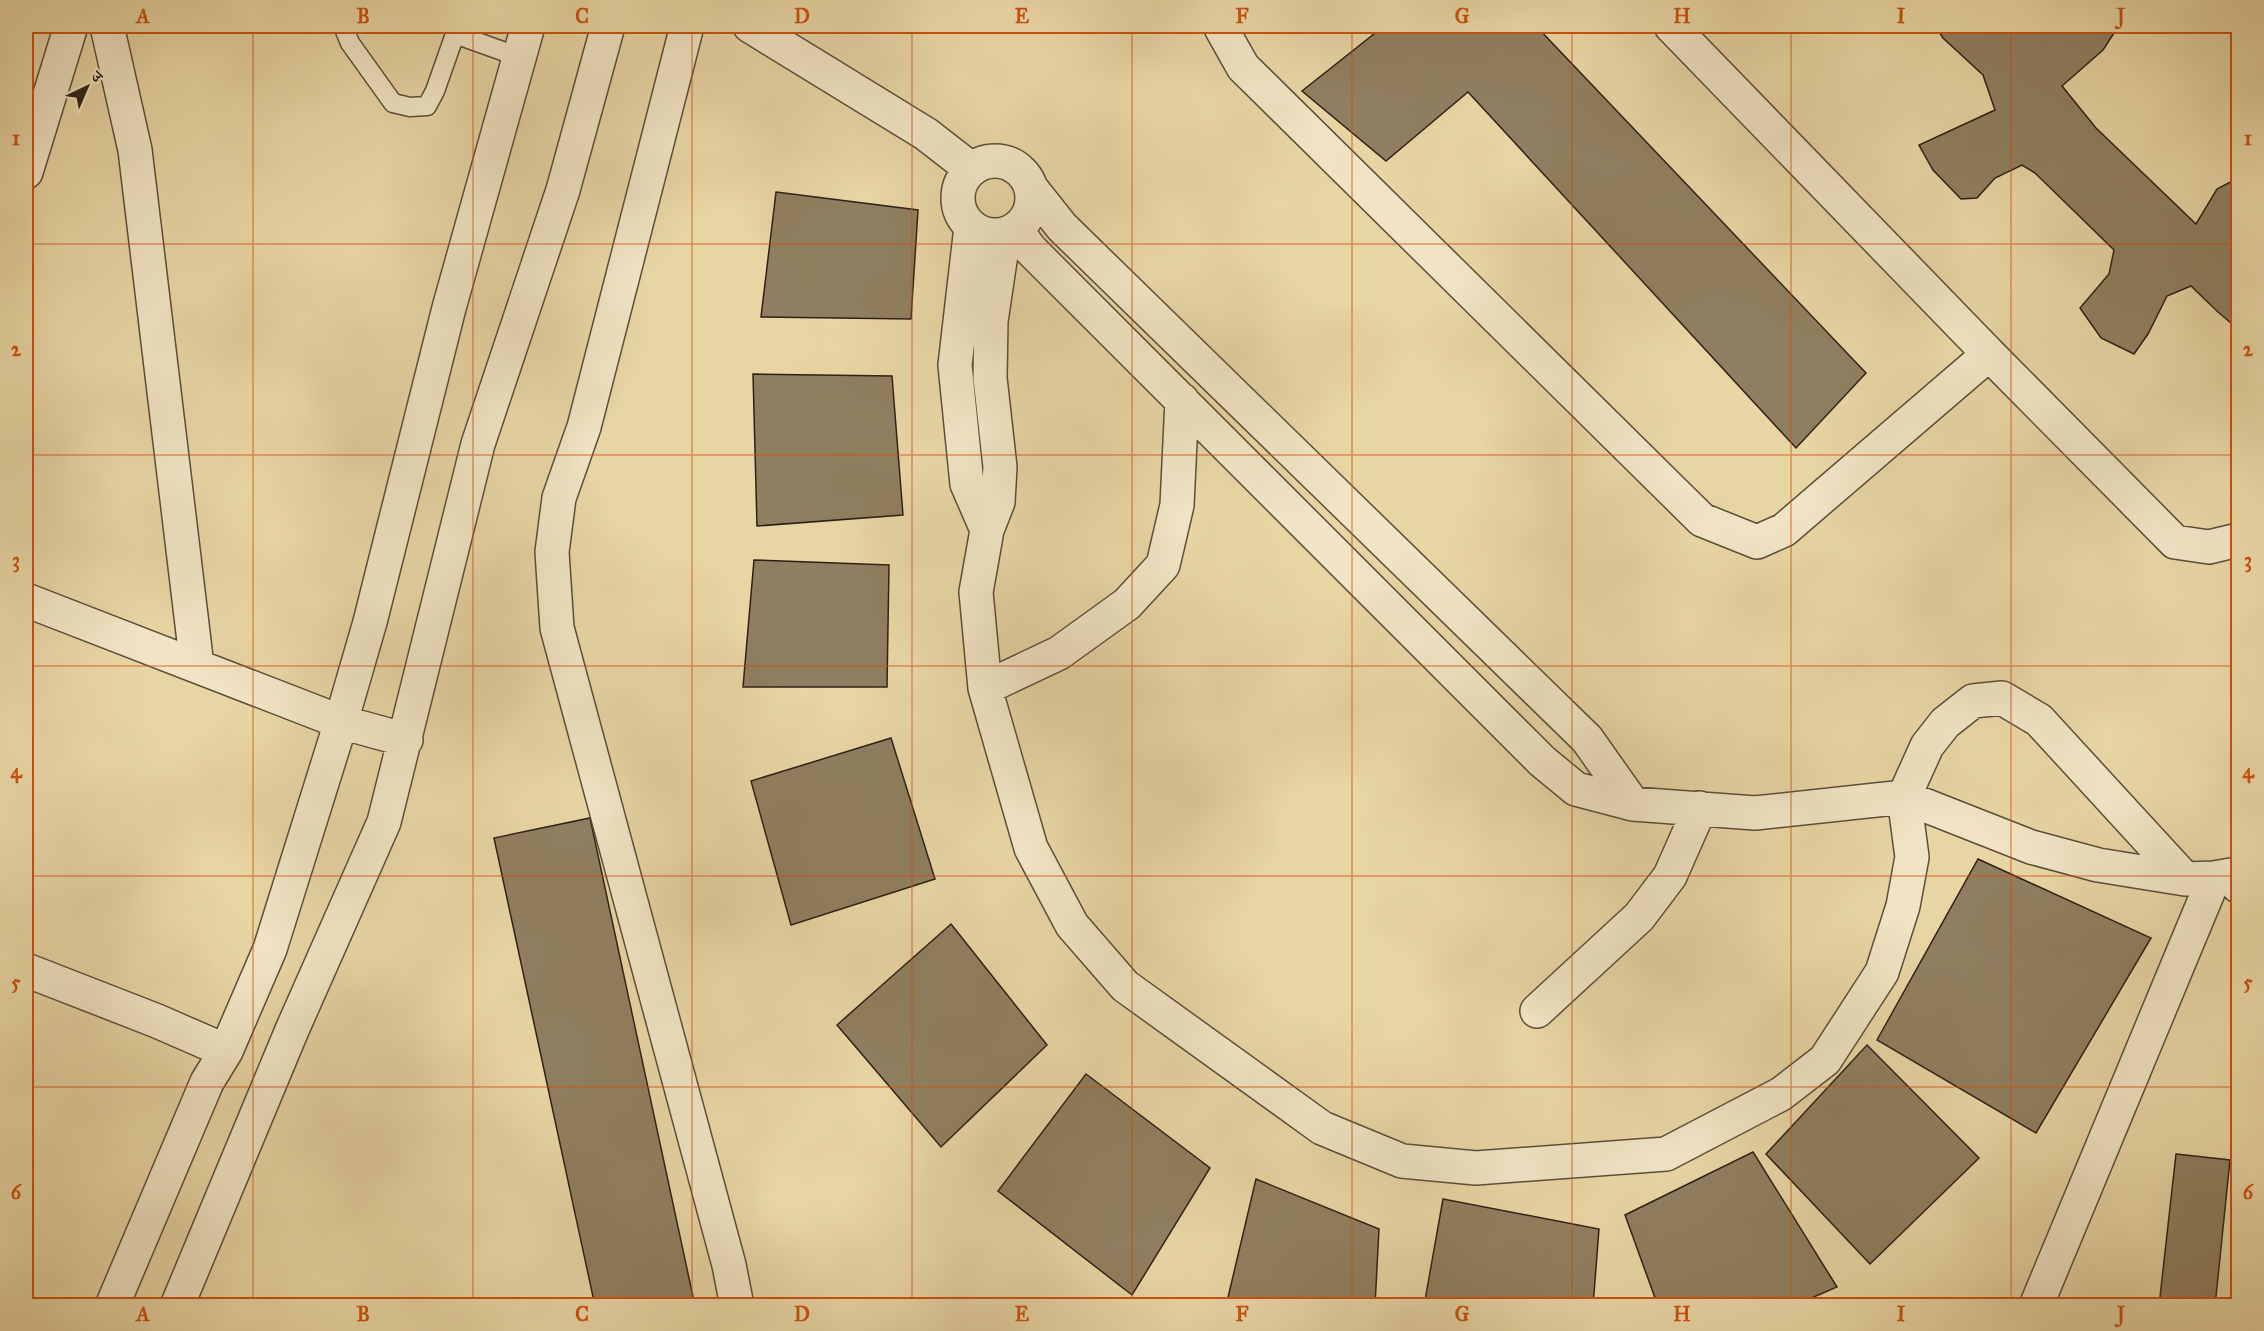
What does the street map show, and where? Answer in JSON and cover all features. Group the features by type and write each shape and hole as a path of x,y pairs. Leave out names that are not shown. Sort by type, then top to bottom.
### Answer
{"street":[{"path":"26,172 71,26"},
{"path":"107,26 135,150 197,666"},
{"path":"112,1305 207,1082 226,1051 270,949 370,621 449,308 528,26"},
{"path":"177,1305 292,1030 384,822 478,444 564,190 608,26"},
{"path":"687,26 584,427 559,498 552,552 556,628 738,1305"},
{"path":"750,26 926,134 971,170"},
{"path":"1222,26 1221,28 1243,67 1702,520 1757,542 1784,530 1989,354"},
{"path":"1671,26 2175,542 2210,547 2238,540"},
{"path":"1031,188 1032,203 1026,218 1010,232 993,235 971,227 958,204 958,192 962,180 981,163 1005,162 1017,168 1062,227 1587,739 1633,804"},
{"path":"971,227 955,365 967,484 987,530"},
{"path":"1010,232 1030,249 1542,760 1576,789 1633,804 1700,807 1755,813 1904,797 2031,847 2097,865 2221,877"},
{"path":"1010,232 991,321 990,378 1000,467 998,502 987,530 976,592 985,688 1032,848 1072,925 1125,986 1322,1128 1402,1161 1476,1168 1666,1154 1781,1094 1825,1060 1881,972 1903,906 1912,857 1904,797 1928,746 1945,723 1973,701 2002,698 2039,720 2221,877"},
{"path":"985,688 1059,653 1127,604 1163,566 1178,505 1182,400"},
{"path":"26,600 341,722 406,740"},
{"path":"1537,1011 1639,917 1670,876 1700,807"},
{"path":"2036,1305 2221,877"},
{"path":"26,970 157,1021 226,1051"}],"lane":[{"path":"343,26 350,43 393,103 410,107 427,106 435,91 457,30 519,57"}],"building":[{"path":"1384,26 1536,26 1866,373 1796,448 1468,92 1386,161 1302,91"},
{"path":"2107,26 2114,33 2103,50 2062,86 2096,128 2196,224 2217,189 2238,178 2238,329 2191,286 2167,296 2148,334 2134,354 2101,338 2080,308 2109,274 2114,250 2035,173 2022,165 1995,178 1977,198 1961,199 1933,170 1919,145 1995,110 1983,75 1943,38 1936,27"},
{"path":"776,192 918,210 911,319 761,317"},
{"path":"753,374 892,376 903,515 757,526"},
{"path":"754,560 889,565 887,687 743,687"},
{"path":"891,738 935,879 791,925 751,781"},
{"path":"590,818 695,1306 595,1306 494,838"},
{"path":"1978,859 2151,938 2036,1133 1877,1040"},
{"path":"951,924 1047,1045 941,1147 837,1025"},
{"path":"1867,1045 1979,1158 1870,1264 1766,1154"},
{"path":"1086,1074 1210,1168 1132,1295 998,1191"},
{"path":"1753,1152 1837,1287 1793,1306 1658,1306 1625,1215"},
{"path":"2176,1154 2230,1160 2215,1306 2159,1306"},
{"path":"1256,1179 1379,1229 1375,1306 1226,1306"},
{"path":"1443,1199 1599,1229 1593,1306 1424,1306"}]}
